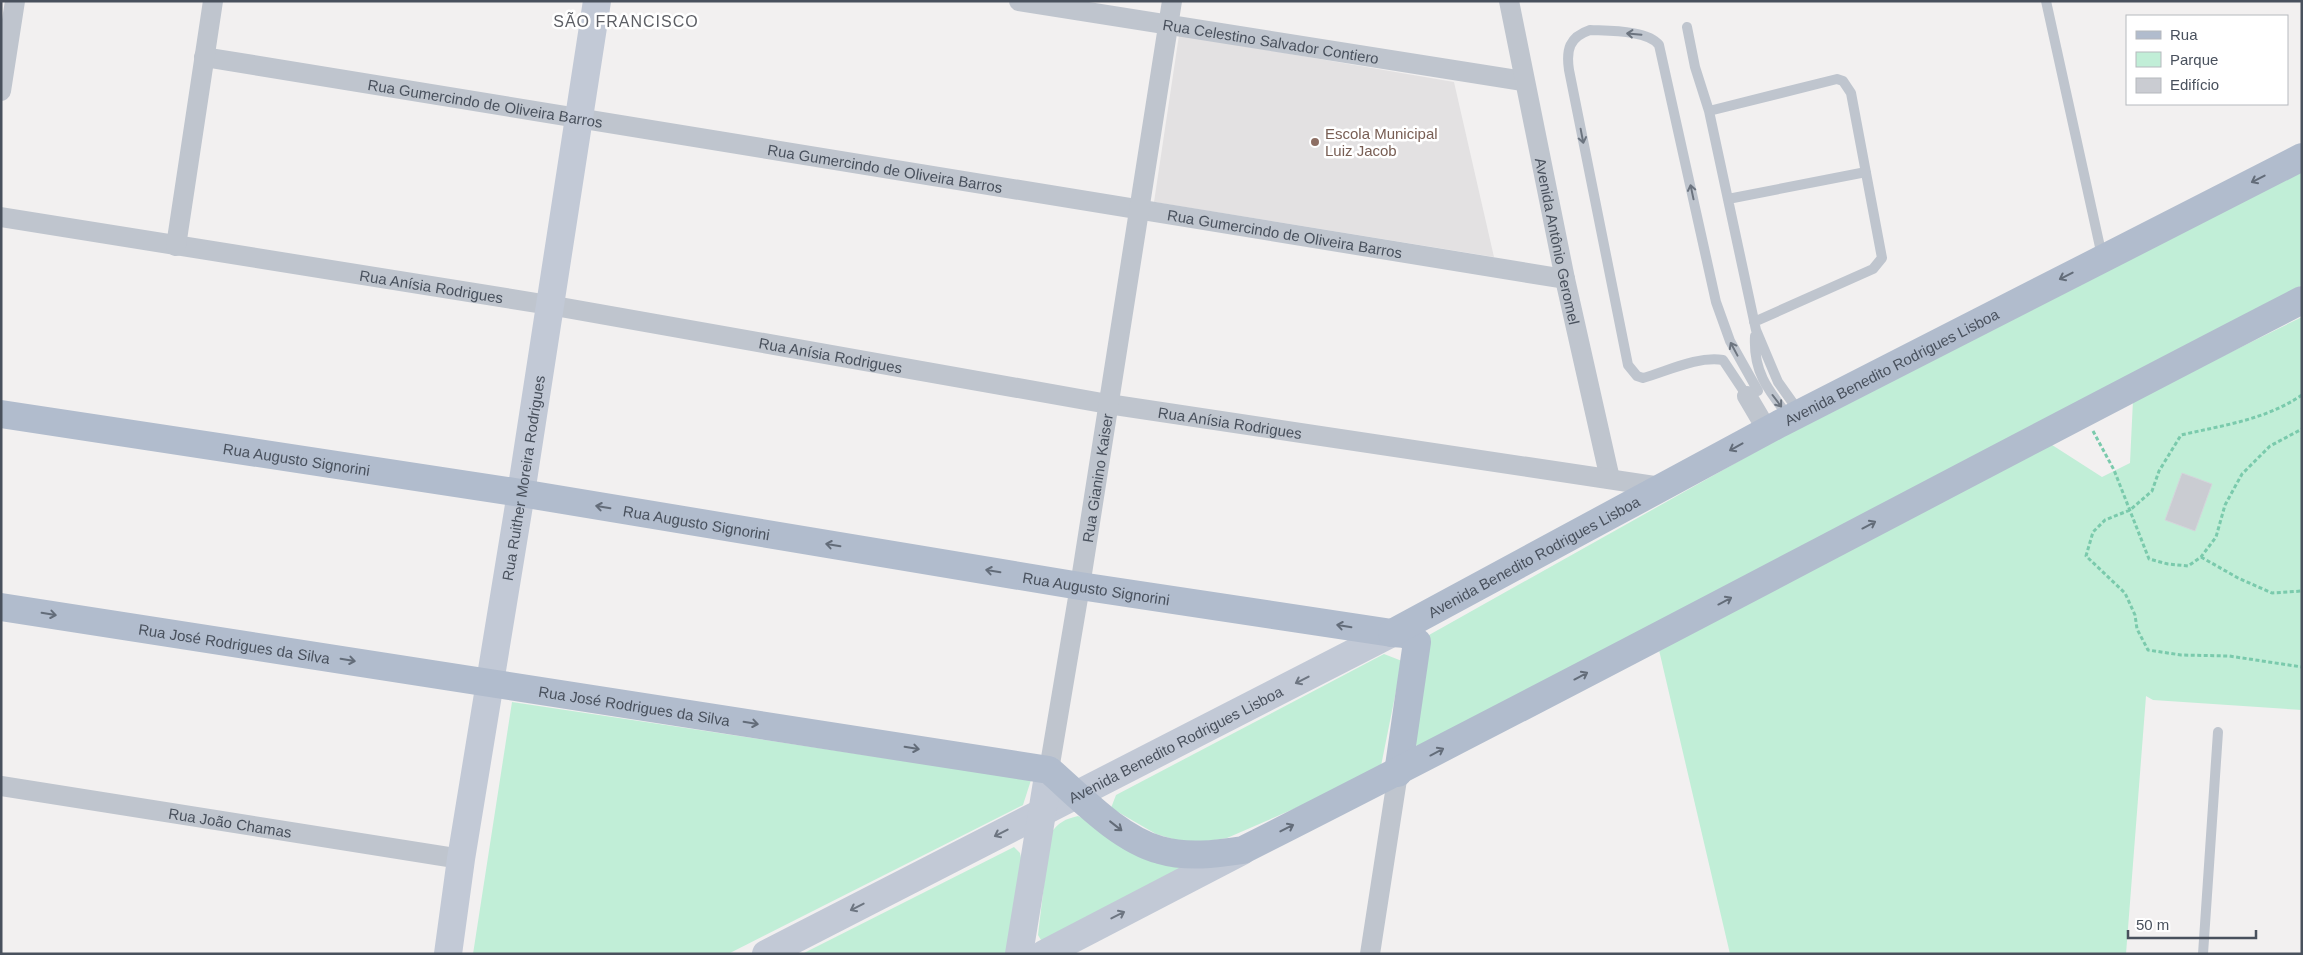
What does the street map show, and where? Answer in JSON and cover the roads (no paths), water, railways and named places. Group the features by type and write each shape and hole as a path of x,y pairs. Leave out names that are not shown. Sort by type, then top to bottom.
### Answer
{"main road":[{"name":"Avenida Benedito Rodrigues Lisboa","path":"1392,633 1784,421 2302,157"},
{"path":"1049,770 1130,837 1159,850 1191,855 1243,850 1398,773 2084,412 2302,300"},
{"name":"Rua Augusto Signorini","path":"1,414 521,493 1080,586 1406,634 1417,642 1398,773"},
{"name":"Rua José Rodrigues da Silva","path":"1,607 489,681 1049,770"}],"street":[{"path":"1,91 15,1"},
{"path":"176,246 213,1"},
{"name":"Rua Ruither Moreira Rodrigues","path":"448,954 461,859 521,493 597,1"},
{"name":"Rua Celestino Salvador Contiero","path":"1019,1 1523,81"},
{"name":"Rua Gianino Kaiser","path":"1019,954 1080,586 1172,1"},
{"name":"Avenida Antônio Geromel","path":"1509,1 1523,81 1610,479"},
{"name":"Rua Gumercindo de Oliveira Barros","path":"204,56 1565,279"},
{"name":"Rua Anísia Rodrigues","path":"1,217 549,305 1108,404 1661,487"},
{"path":"1753,393 1784,421"},
{"name":"Avenida Benedito Rodrigues Lisboa","path":"766,954 1392,633"},
{"path":"1370,954 1398,773"},
{"name":"Rua João Chamas","path":"1,786 461,859"},
{"path":"1044,954 1079,944 1243,850"}],"lane":[{"path":"2046,1 2103,257"},
{"path":"1687,27 1695,67 1709,111 1755,326 1778,382 1784,421"},
{"path":"1590,30 1643,35 1655,39 1659,45 1716,302 1730,341 1753,393 1723,360 1715,359 1696,362 1643,378 1637,376 1628,365 1569,70 1567,52 1570,44 1582,33 1590,30"},
{"path":"1709,111 1837,79 1843,81 1851,93 1882,252 1879,264 1873,269 1755,326"},
{"path":"1728,199 1866,172"},
{"path":"2203,954 2218,732"}],"place":[{"name":"Escola Municipal Luiz Jacob","path":"1315,142"}],"district":[{"name":"SÃO FRANCISCO","path":"626,21"}]}
